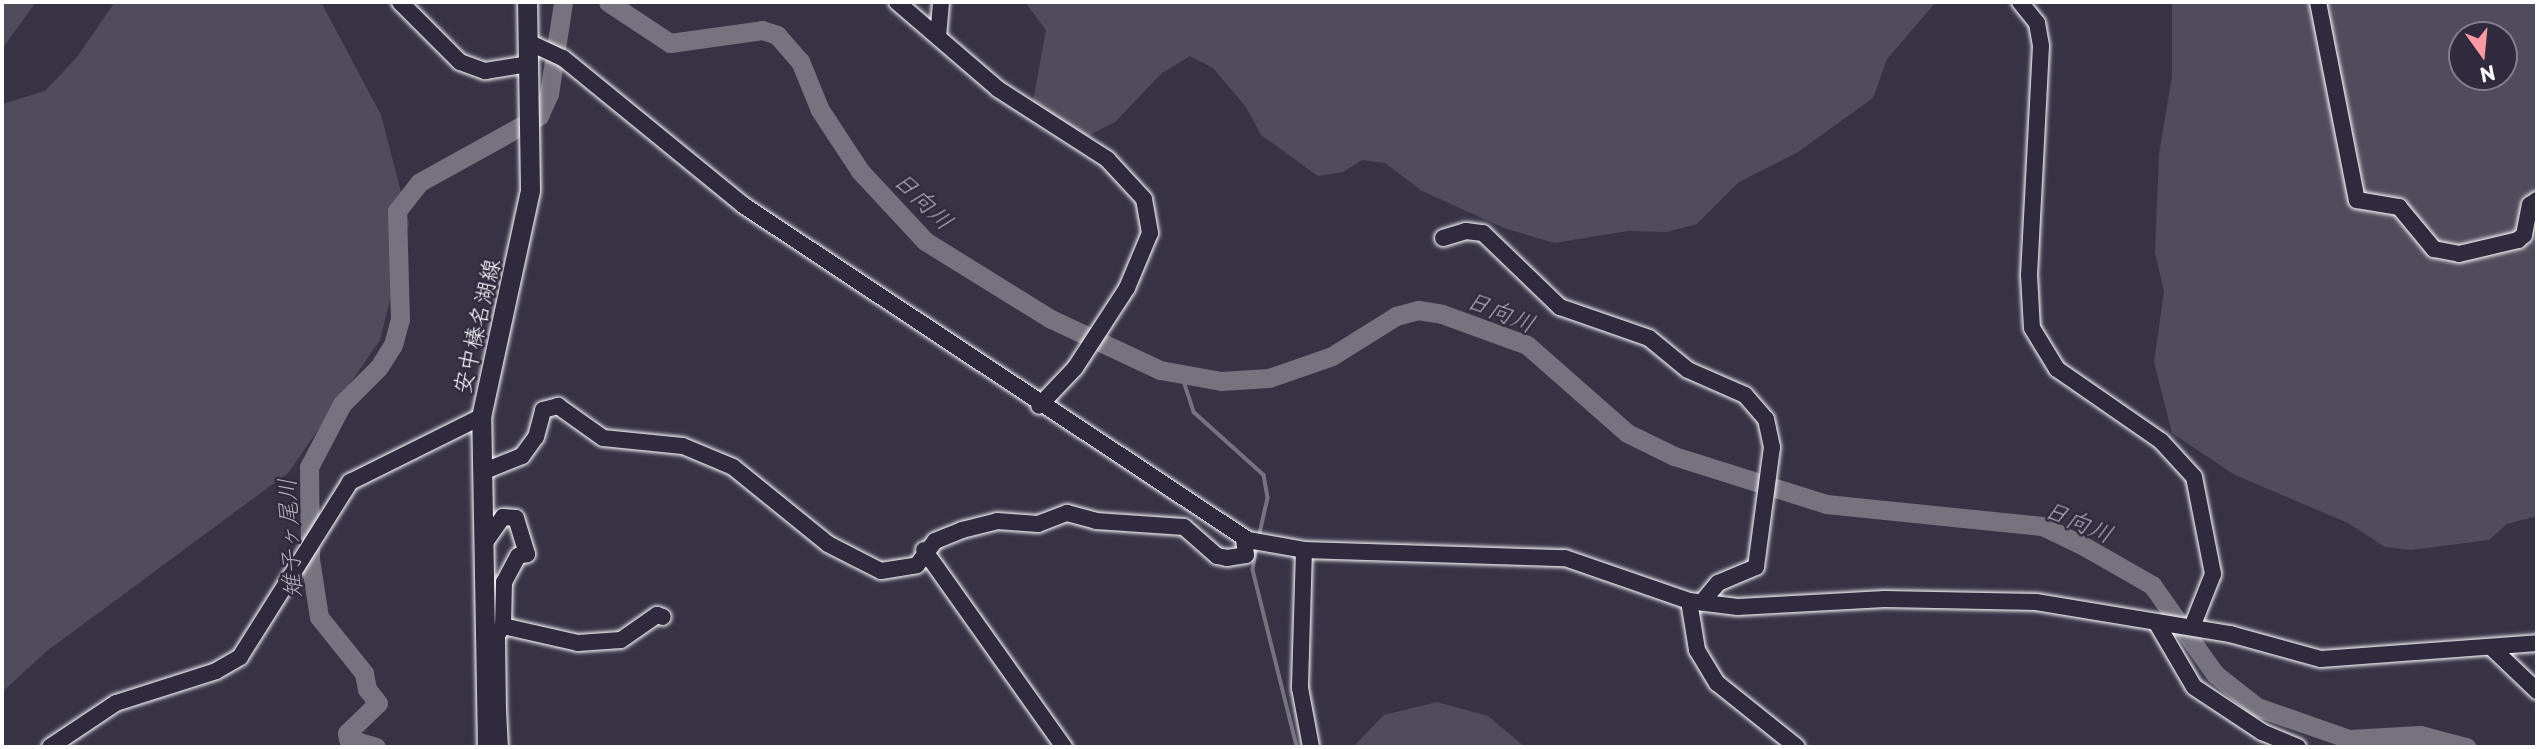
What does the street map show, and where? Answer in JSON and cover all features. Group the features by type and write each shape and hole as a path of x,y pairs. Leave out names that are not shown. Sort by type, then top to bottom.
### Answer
{"main road":[{"name":"安中榛名湖線","path":"487,747 492,709 481,417 491,355 525,226 531,132 527,2"}],"street":[{"path":"400,2 460,62 485,71 529,64"},
{"path":"897,2 1024,108 1107,159 1139,192 1150,233 1104,327 1075,368 1039,406"},
{"path":"938,37 941,2"},
{"path":"2020,2 2037,23 2041,46 2029,285 2032,328 2057,369 2161,441 2194,477 2213,574 2189,627"},
{"path":"2318,2 2357,200 2399,207 2434,249 2448,254 2478,252 2518,240 2524,235 2530,205 2537,200"},
{"path":"528,42 550,48 743,205 1039,406 1251,541 1304,550 1565,558 1696,602 1738,607 1885,598 2014,600 2189,627 2321,659 2537,643"},
{"path":"1443,239 1476,230 1491,238 1560,307 1650,338 1688,370 1745,394 1766,419 1772,447 1756,567 1718,583 1696,602"},
{"path":"482,472 522,456 536,437 543,410 558,406 603,438 683,446 733,467 828,544 872,568 909,569 924,550 961,530 997,522 1038,524 1067,513 1096,521 1184,527 1217,556 1227,558 1246,555 1251,541"},
{"path":"50,747 117,703 216,671 240,657 308,545 351,482 481,417"},
{"path":"484,544 503,517 516,518 527,554 518,556 504,582 503,626 497,635 492,709 500,747"},
{"path":"924,550 1064,747"},
{"path":"1304,550 1300,688 1311,747"},
{"path":"1696,602 1697,650 1717,683 1797,747"},
{"path":"503,626 589,642 621,640 657,615 663,617"},
{"path":"2160,623 2194,687 2262,732 2298,747"},
{"path":"2491,647 2537,691"}],"shaded area":[{"path":"2,2 36,2 2,49"},
{"path":"115,2 321,2 381,115 409,223 380,340 289,472 47,651 2,692 2,104 45,91 77,57"},
{"path":"1025,2 1936,2 1887,59 1873,98 1798,152 1739,182 1697,224 1667,232 1628,231 1554,243 1504,228 1422,191 1385,163 1362,160 1343,172 1318,176 1261,135 1246,107 1213,68 1190,56 1162,73 1115,122 1084,138 1030,118 1046,30"},
{"path":"2172,2 2537,2 2537,516 2507,524 2489,540 2411,550 2385,547 2348,523 2235,475 2172,433 2154,362 2164,291 2155,253 2159,154 2172,76"},
{"path":"1437,702 1488,716 1525,747 1353,747 1384,715"}],"waterway":[{"name":"雉子ヶ尾川","path":"376,747 348,739 347,733 378,703 367,689 364,673 319,617 310,559 309,467 342,404 379,367 393,345 400,319 397,211 420,182 539,116 549,94 563,2"},
{"name":"日向川","path":"608,2 670,43 762,30 777,35 800,61 820,110 860,171 925,241 1051,319 1160,370 1221,381 1269,378 1332,356 1396,316 1418,310 1442,314 1527,345 1627,433 1674,456 1826,504 2042,526 2082,545 2152,585 2215,674 2257,707 2349,739 2420,735 2466,747"},
{"path":"1182,375 1194,412 1264,475 1268,498 1259,538"},
{"path":"1257,545 1253,570 1297,747"}]}
